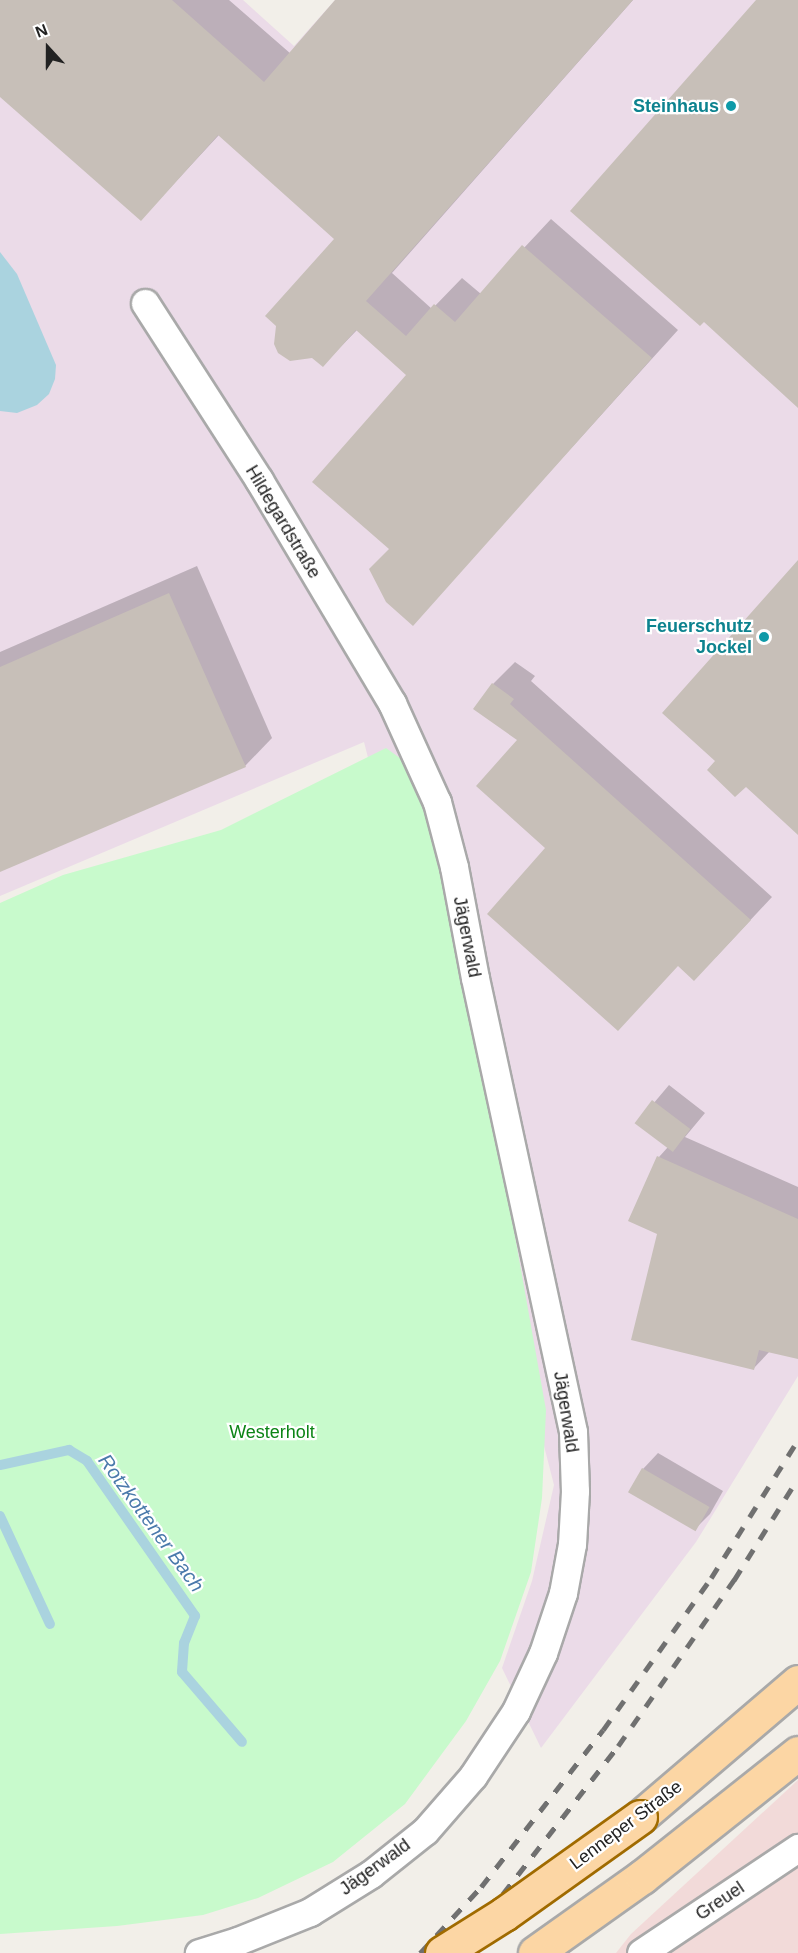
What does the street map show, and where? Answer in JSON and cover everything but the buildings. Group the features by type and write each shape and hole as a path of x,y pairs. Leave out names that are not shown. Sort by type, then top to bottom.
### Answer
{"main road":[{"name":"Lenneper Straße","path":"442,1953 504,1914 640,1817 798,1682"},
{"path":"535,1953 677,1850 798,1753"}],"street":[{"name":"Hildegardstraße","path":"145,303 259,480 392,703 413,747"},
{"name":"Jägerwald","path":"199,1953 238,1941 310,1912 371,1874 425,1831 473,1776 516,1712 543,1653 563,1593 572,1533 573,1432 448,843 437,802 413,747"},
{"name":"Greuel","path":"642,1953 798,1848"}],"shaded area":[{"path":"0,0 243,0 294,46 335,0 798,0 798,1376 696,1542 541,1748 502,1668 532,1581 554,1485 364,742 0,896"},
{"path":"798,1780 798,1953 616,1953 631,1934"}],"green space":[{"name":"Westerholt","path":"386,748 415,769 455,928 508,1197 546,1410 542,1498 531,1572 500,1661 466,1721 405,1804 333,1862 258,1898 203,1915 117,1926 0,1934 0,903 63,875 221,830"}],"water":[{"path":"0,252 17,274 56,365 55,379 49,394 37,405 17,413 0,411"}],"waterway":[{"name":"Rotzkottener Bach","path":"0,1465 69,1450 87,1461 195,1616 184,1643 182,1672 242,1742"},
{"name":"Rotzkottener Bach","path":"0,1516 50,1624"}],"railway":[{"path":"420,1953 481,1887 603,1730 711,1578 798,1440"},
{"path":"451,1953 488,1913 618,1746 734,1580 798,1478"}],"place":[{"name":"Steinhaus","path":"731,106"},
{"name":"Feuerschutz Jockel","path":"764,637"}]}
